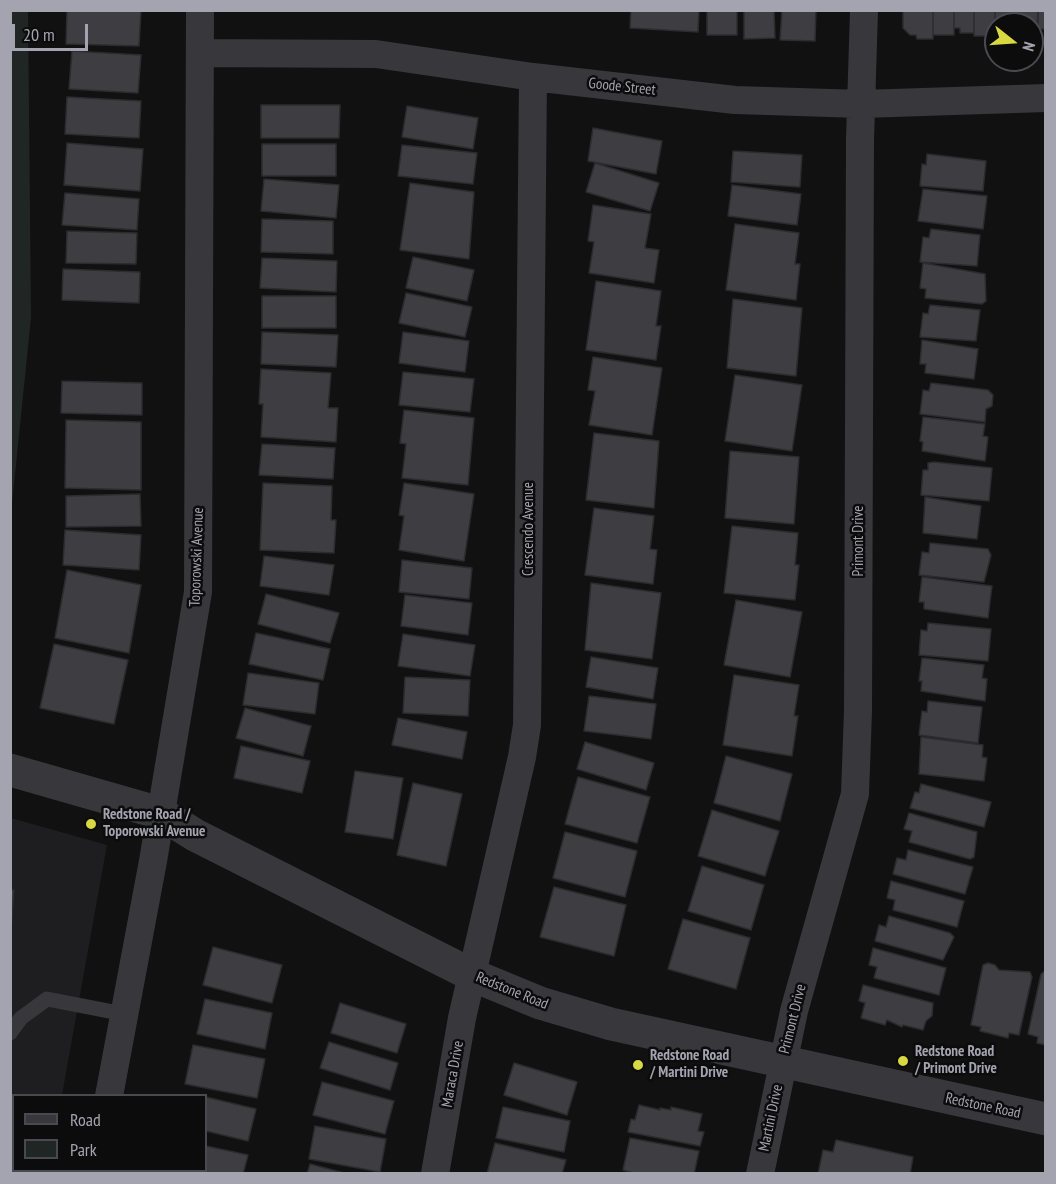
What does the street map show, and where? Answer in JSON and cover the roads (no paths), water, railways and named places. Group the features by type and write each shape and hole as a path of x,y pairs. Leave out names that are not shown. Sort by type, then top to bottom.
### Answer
{"street":[{"name":"Toporowski Avenue","path":"109,1094 198,592 200,10"},
{"name":"Primont Drive","path":"783,1063 855,794 858,699 864,10"},
{"name":"Goode Street","path":"200,53 249,56 376,54 532,77 735,100 862,104 1046,98"},
{"name":"Crescendo Avenue","path":"472,975 518,777 527,725 532,77"},
{"name":"Redstone Road","path":"10,770 160,813 195,835 472,975 575,1015 783,1063 1046,1119"},
{"name":"Maraca Drive","path":"435,1173 472,975"},
{"name":"Martini Drive","path":"760,1173 783,1063"}],"lane":[{"path":"10,1033 21,1018 47,999 124,1014"}],"place":[{"name":"Redstone Road / Toporowski Avenue","path":"91,824"},
{"name":"Redstone Road / Primont Drive","path":"903,1061"},
{"name":"Redstone Road / Martini Drive","path":"638,1065"}]}
